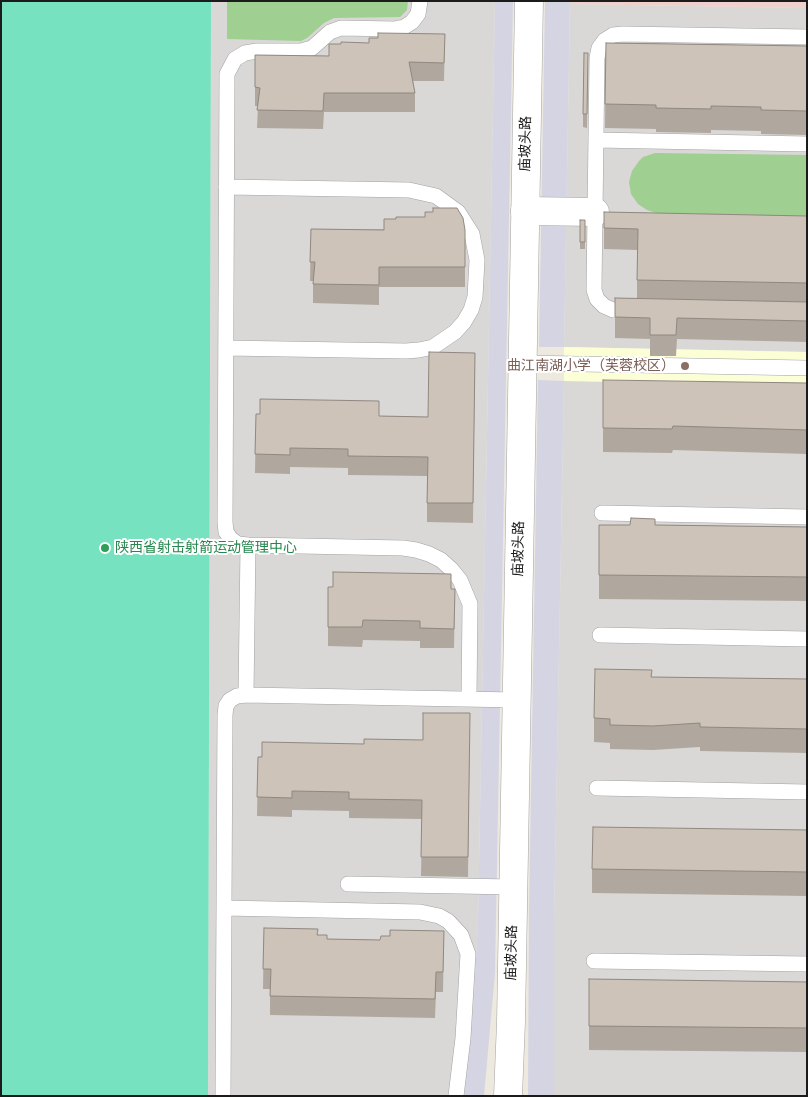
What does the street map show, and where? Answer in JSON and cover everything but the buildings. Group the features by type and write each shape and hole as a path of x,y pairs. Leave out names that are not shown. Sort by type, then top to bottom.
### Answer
{"street":[{"name":"庙坡头路","path":"508,1096 529,1"},
{"path":"525,211 601,220"}],"lane":[{"path":"420,1 418,14 412,22 404,27 394,29 341,28 330,32 312,48 301,52 251,51 245,53 235,59 229,69 226,80 225,522 226,532 231,539 238,544 248,546 402,548 416,550 441,560 460,580 470,604 469,699"},
{"path":"652,311 613,310 604,306 597,299 594,290 601,220 596,140 597,58 599,48 605,40 613,35 622,34 807,37"},
{"path":"596,140 807,144"},
{"path":"226,187 409,190 436,196 458,212 472,234 477,260 475,297 471,310 455,332 433,347 406,351 226,348"},
{"path":"522,363 807,368"},
{"path":"602,513 807,517"},
{"path":"246,695 248,546"},
{"path":"600,635 807,639"},
{"path":"223,1096 225,716 226,706 230,700 237,696 246,695 517,700"},
{"path":"597,788 807,792"},
{"path":"348,884 513,887"},
{"path":"224,908 420,912 439,916 448,921 461,935 468,954 456,1096"},
{"path":"594,961 807,964"}],"shaded area":[{"path":"211,1 495,1 478,922 473,1009 464,1096 208,1096"},
{"path":"495,1 513,1 495,973 484,1096 464,1096 473,1009 478,922"},
{"path":"545,1 570,1 564,347 539,347"},
{"path":"570,1 807,1 807,8 570,4"},
{"path":"570,4 807,8 807,352 564,347"},
{"name":"曲江南湖小学（芙蓉校区）","path":"564,347 807,352 807,385 564,381"},
{"path":"538,380 564,381 554,918 554,1096 528,1096 529,909"},
{"path":"564,381 807,385 807,1096 554,1096 554,918"}],"green space":[{"name":"陕西省射击射箭运动管理中心","path":"1,1 211,1 208,1096 1,1096"},
{"path":"227,1 408,1 407,10 400,17 334,18 324,23 301,41 227,39"},
{"path":"655,153 807,155 807,216 656,213 647,210 638,204 631,194 629,182 632,171 639,161 643,157"}],"place":[{"name":"曲江南湖小学（芙蓉校区）","path":"685,366"},
{"name":"陕西省射击射箭运动管理中心","path":"105,548"}]}
